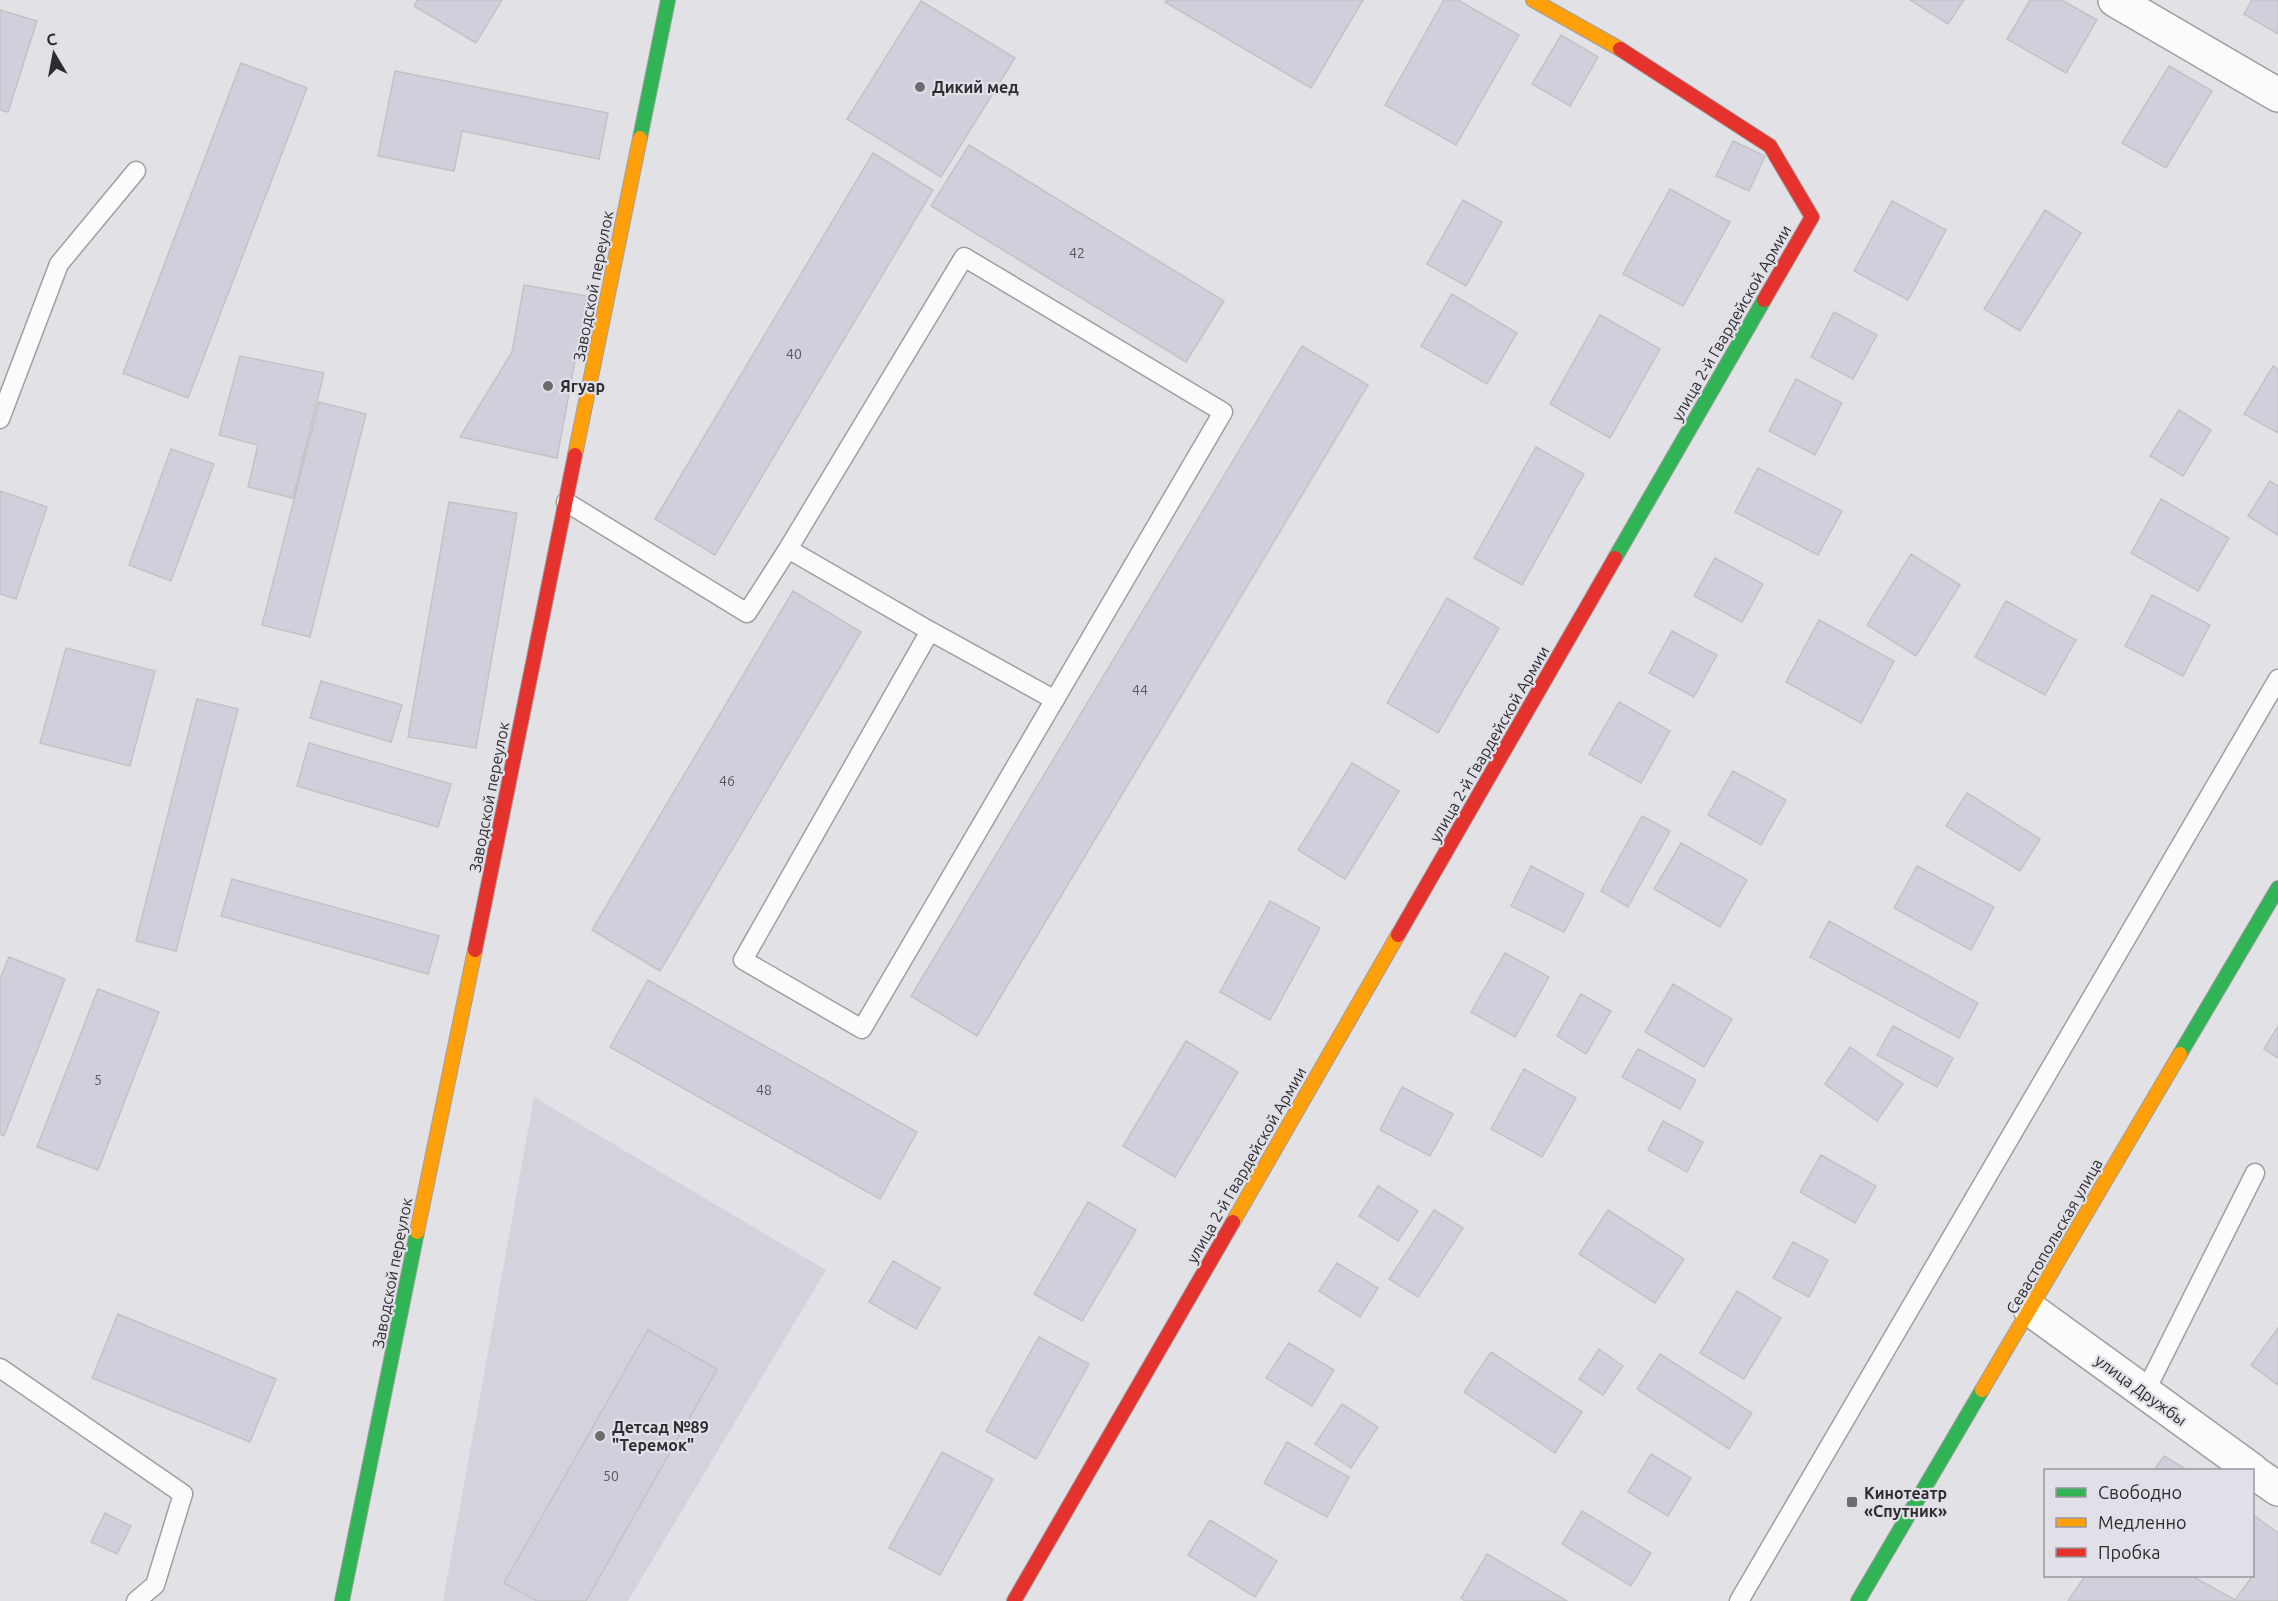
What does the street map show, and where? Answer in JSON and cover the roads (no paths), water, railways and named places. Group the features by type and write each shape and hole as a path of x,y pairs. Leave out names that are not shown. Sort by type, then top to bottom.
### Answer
{"street":[{"name":"Заводской переулок","path":"342,1601 668,0"},
{"name":"улица 2-й Гвардейской Армии","path":"1014,1601 1812,217 1770,146 1644,63 1533,0"},
{"path":"2115,0 2278,95"},
{"name":"Севастопольская улица","path":"1858,1601 2278,888"},
{"name":"улица Дружбы","path":"2030,1309 2249,1469"},
{"name":"улица Дружбы","path":"2254,1472 2278,1490"}],"lane":[{"path":"0,419 59,264 136,171"},
{"path":"566,502 747,614 964,256 1223,412 862,1029 743,960 930,631"},
{"path":"788,549 1055,700"},
{"path":"1739,1601 2278,679"},
{"path":"2145,1392 2255,1173"},
{"path":"0,1368 183,1494 155,1586 136,1601"}],"place":[{"name":"Дикий мед","path":"920,87"},
{"name":"Ягуар","path":"548,386"},
{"name":"Детсад №89 \"Теремок\"","path":"600,1436"},
{"name":"Кинотеатр «Спутник»","path":"1852,1502"}]}
